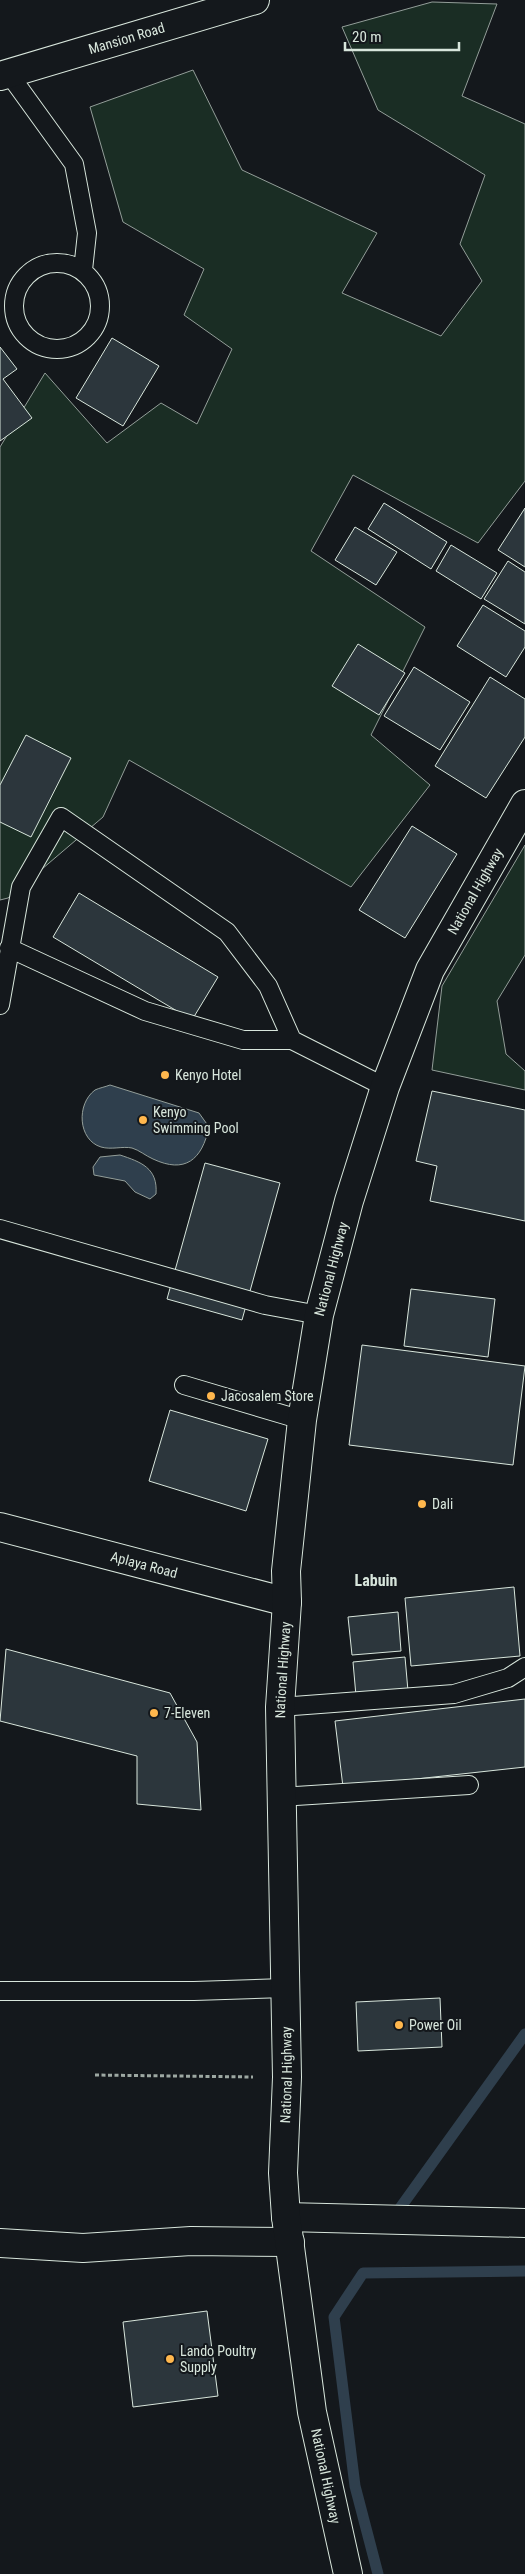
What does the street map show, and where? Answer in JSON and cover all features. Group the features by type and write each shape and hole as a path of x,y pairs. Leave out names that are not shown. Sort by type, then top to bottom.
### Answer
{"main road":[{"name":"Mansion Road","path":"4,75 255,0"},
{"name":"National Highway","path":"348,2572 312,2412 288,2229 283,2173 286,2077 280,1707 287,1602 286,1571 302,1420 319,1315 349,1201 385,1087 430,970 525,804"},
{"name":"Aplaya Road","path":"0,1527 287,1602"},
{"path":"0,2243 83,2248 191,2241 288,2229 525,2223"}],"lane":[{"path":"4,75 74,164 86,233 83,270 93,280 99,293 101,308 98,322 90,334 79,343 66,348 51,349 25,336 18,324 14,310 15,296 25,278 42,265 56,262 70,264 83,270"},
{"path":"0,1005 21,887 61,817 227,932 268,986 292,1040"},
{"path":"9,948 145,1011 243,1040 292,1040 385,1087"},
{"path":"0,1229 265,1305 319,1315"},
{"path":"184,1385 302,1420"},
{"path":"280,1707 454,1694 508,1678 525,1667"},
{"path":"280,1797 469,1785"},
{"path":"0,1991 284,1988"}],"path":[{"path":"95,2075 286,2077"}],"green space":[{"path":"432,2 497,4 462,96 525,124 525,481 478,543 353,475 311,551 425,627 371,735 430,785 351,887 129,760 103,817 8,898 0,900 0,447 45,373 107,443 161,403 197,424 232,349 184,315 204,269 123,222 90,107 193,70 242,170 377,233 342,293 441,336 482,281 460,244 485,175 378,110 342,27"},
{"path":"525,845 525,955 497,1001 506,1054 525,1071 525,1090 432,1070 442,986"}],"water":[{"name":"Kenyo Swimming Pool","path":"110,1085 199,1113 209,1127 202,1148 197,1156 183,1164 174,1165 153,1159 132,1148 105,1148 93,1143 84,1130 82,1112 89,1096 95,1090"},
{"path":"120,1155 135,1160 147,1167 151,1172 156,1185 156,1194 150,1199 135,1192 125,1181 94,1175 93,1167 100,1157"}],"building":[{"path":"112,338 159,366 123,426 76,398"},
{"path":"0,347 17,369 3,379 32,418 0,441"},
{"path":"384,503 447,542 431,569 368,529"},
{"path":"525,508 525,567 498,550"},
{"path":"355,527 397,552 376,585 335,560"},
{"path":"451,545 497,573 481,599 436,571"},
{"path":"508,561 525,572 525,624 484,599"},
{"path":"483,605 525,631 525,647 506,677 457,646"},
{"path":"358,644 405,673 379,715 332,686"},
{"path":"414,667 470,702 440,750 384,716"},
{"path":"490,677 525,699 525,737 486,798 435,766"},
{"path":"26,735 71,758 31,837 0,822 0,785"},
{"path":"412,826 457,854 405,938 359,910"},
{"path":"79,893 218,977 192,1020 53,937"},
{"path":"432,1091 525,1110 525,1221 430,1201 437,1166 416,1161"},
{"path":"205,1163 280,1183 242,1320 167,1299"},
{"path":"411,1289 495,1299 488,1357 404,1346"},
{"path":"362,1345 525,1366 513,1465 349,1445"},
{"path":"170,1410 268,1439 246,1511 149,1481"},
{"path":"514,1587 520,1656 411,1666 405,1598"},
{"path":"398,1612 401,1651 352,1655 348,1617"},
{"path":"6,1649 170,1693 197,1742 201,1810 137,1804 137,1756 0,1721"},
{"path":"405,1657 408,1691 356,1696 353,1662"},
{"path":"525,1699 525,1767 343,1787 335,1721"},
{"name":"Power Oil","path":"440,1998 442,2047 358,2051 356,2002"},
{"name":"Lando Poultry Supply","path":"207,2311 218,2396 133,2407 123,2322"}],"waterway":[{"path":"395,2215 525,2034"},
{"path":"378,2574 355,2486 334,2317 363,2273 525,2271"}],"place":[{"name":"Kenyo Hotel","path":"165,1075"},
{"name":"Kenyo Swimming Pool","path":"143,1120"},
{"name":"Jacosalem Store","path":"211,1396"},
{"name":"Dali","path":"422,1504"},
{"name":"7-Eleven","path":"154,1713"},
{"name":"Power Oil","path":"399,2025"},
{"name":"Lando Poultry Supply","path":"170,2359"}],"district":[{"name":"Labuin","path":"376,1580"}]}
